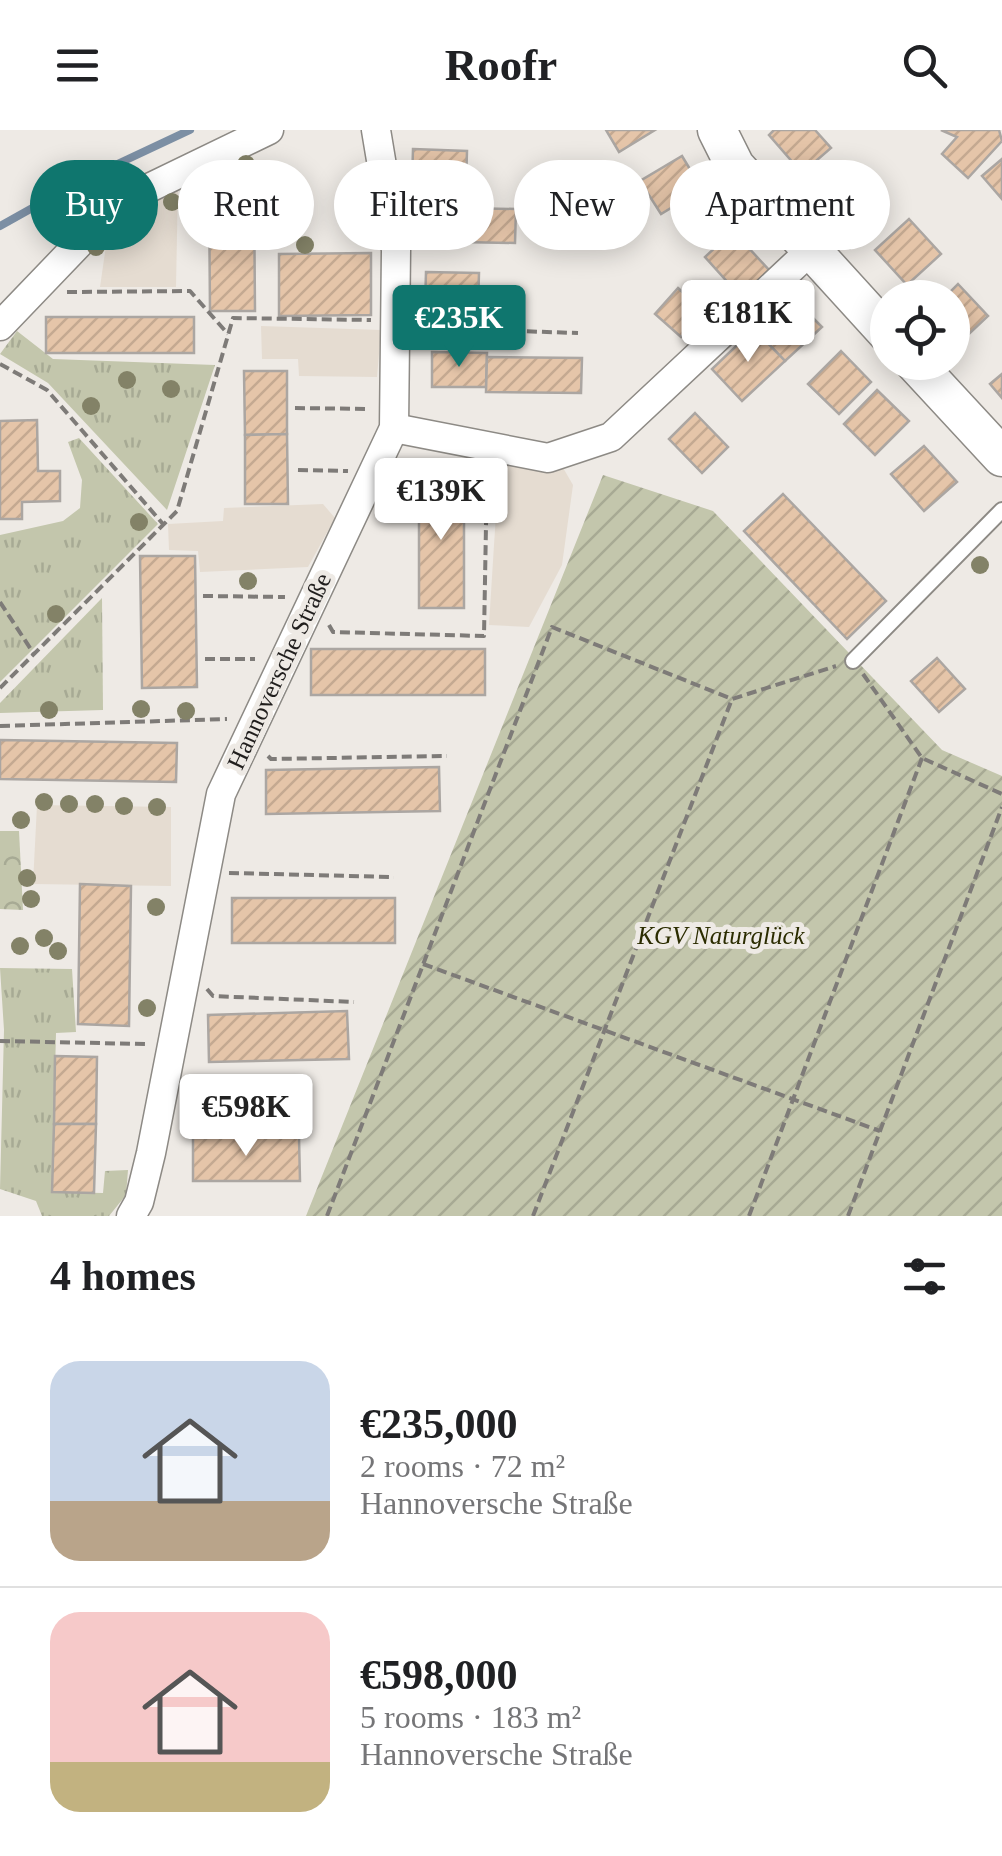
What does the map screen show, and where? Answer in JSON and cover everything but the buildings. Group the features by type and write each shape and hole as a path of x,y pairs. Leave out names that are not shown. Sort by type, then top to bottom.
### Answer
{"street":[{"path":"0,326 118,203 269,130"},
{"name":"Hannoversche Straße","path":"130,1216 143,1186 222,794 394,419 396,250 376,130"},
{"path":"717,130 733,160"},
{"path":"394,419 548,458 611,437 811,250 870,314"},
{"path":"930,380 1002,458"}],"lane":[{"path":"853,661 1002,510"}],"path":[{"path":"32,293 190,291 228,334"},
{"path":"0,688 177,511 233,318 578,334"},
{"path":"0,364 47,390 163,524"},
{"path":"295,408 394,419"},
{"path":"203,596 313,597 333,632 484,636 488,445"},
{"path":"298,470 372,472"},
{"path":"0,602 34,654"},
{"path":"327,1216 552,626 732,699 853,661 922,758 1002,794"},
{"path":"205,659 284,659"},
{"path":"533,1216 732,699"},
{"path":"0,726 253,726 271,759 447,756"},
{"path":"749,1216 922,758"},
{"path":"848,1216 1002,808"},
{"path":"204,873 394,878"},
{"path":"423,964 880,1131"},
{"path":"187,966 213,996 354,1002"},
{"path":"0,1041 172,1044"}],"shaded area":[{"path":"178,184 176,287 100,287 105,250 158,250 158,196"},
{"path":"261,326 381,330 377,377 299,376 298,359 262,359"},
{"path":"499,466 562,466 573,485 562,565 529,627 489,625"},
{"path":"323,504 335,518 308,567 200,572 198,551 169,550 168,524 223,521 224,508"},
{"path":"37,805 171,807 171,886 33,884"}],"green space":[{"path":"17,331 53,359 215,365 167,510 48,383 0,354"},
{"path":"79,438 158,524 0,682 0,535 63,521 80,508 82,480 68,442"},
{"name":"KGV Naturglück","path":"603,475 713,511 942,750 1002,776 1002,1216 306,1216"},
{"path":"102,598 103,710 0,713 0,703"},
{"path":"0,831 19,831 23,910 0,909"},
{"path":"0,968 72,969 76,1032 56,1033 52,1192 103,1193 105,1171 128,1170 126,1195 109,1216 42,1216 36,1201 0,1189 4,1030"}],"waterway":[{"path":"0,226 77,183 190,130"}]}
